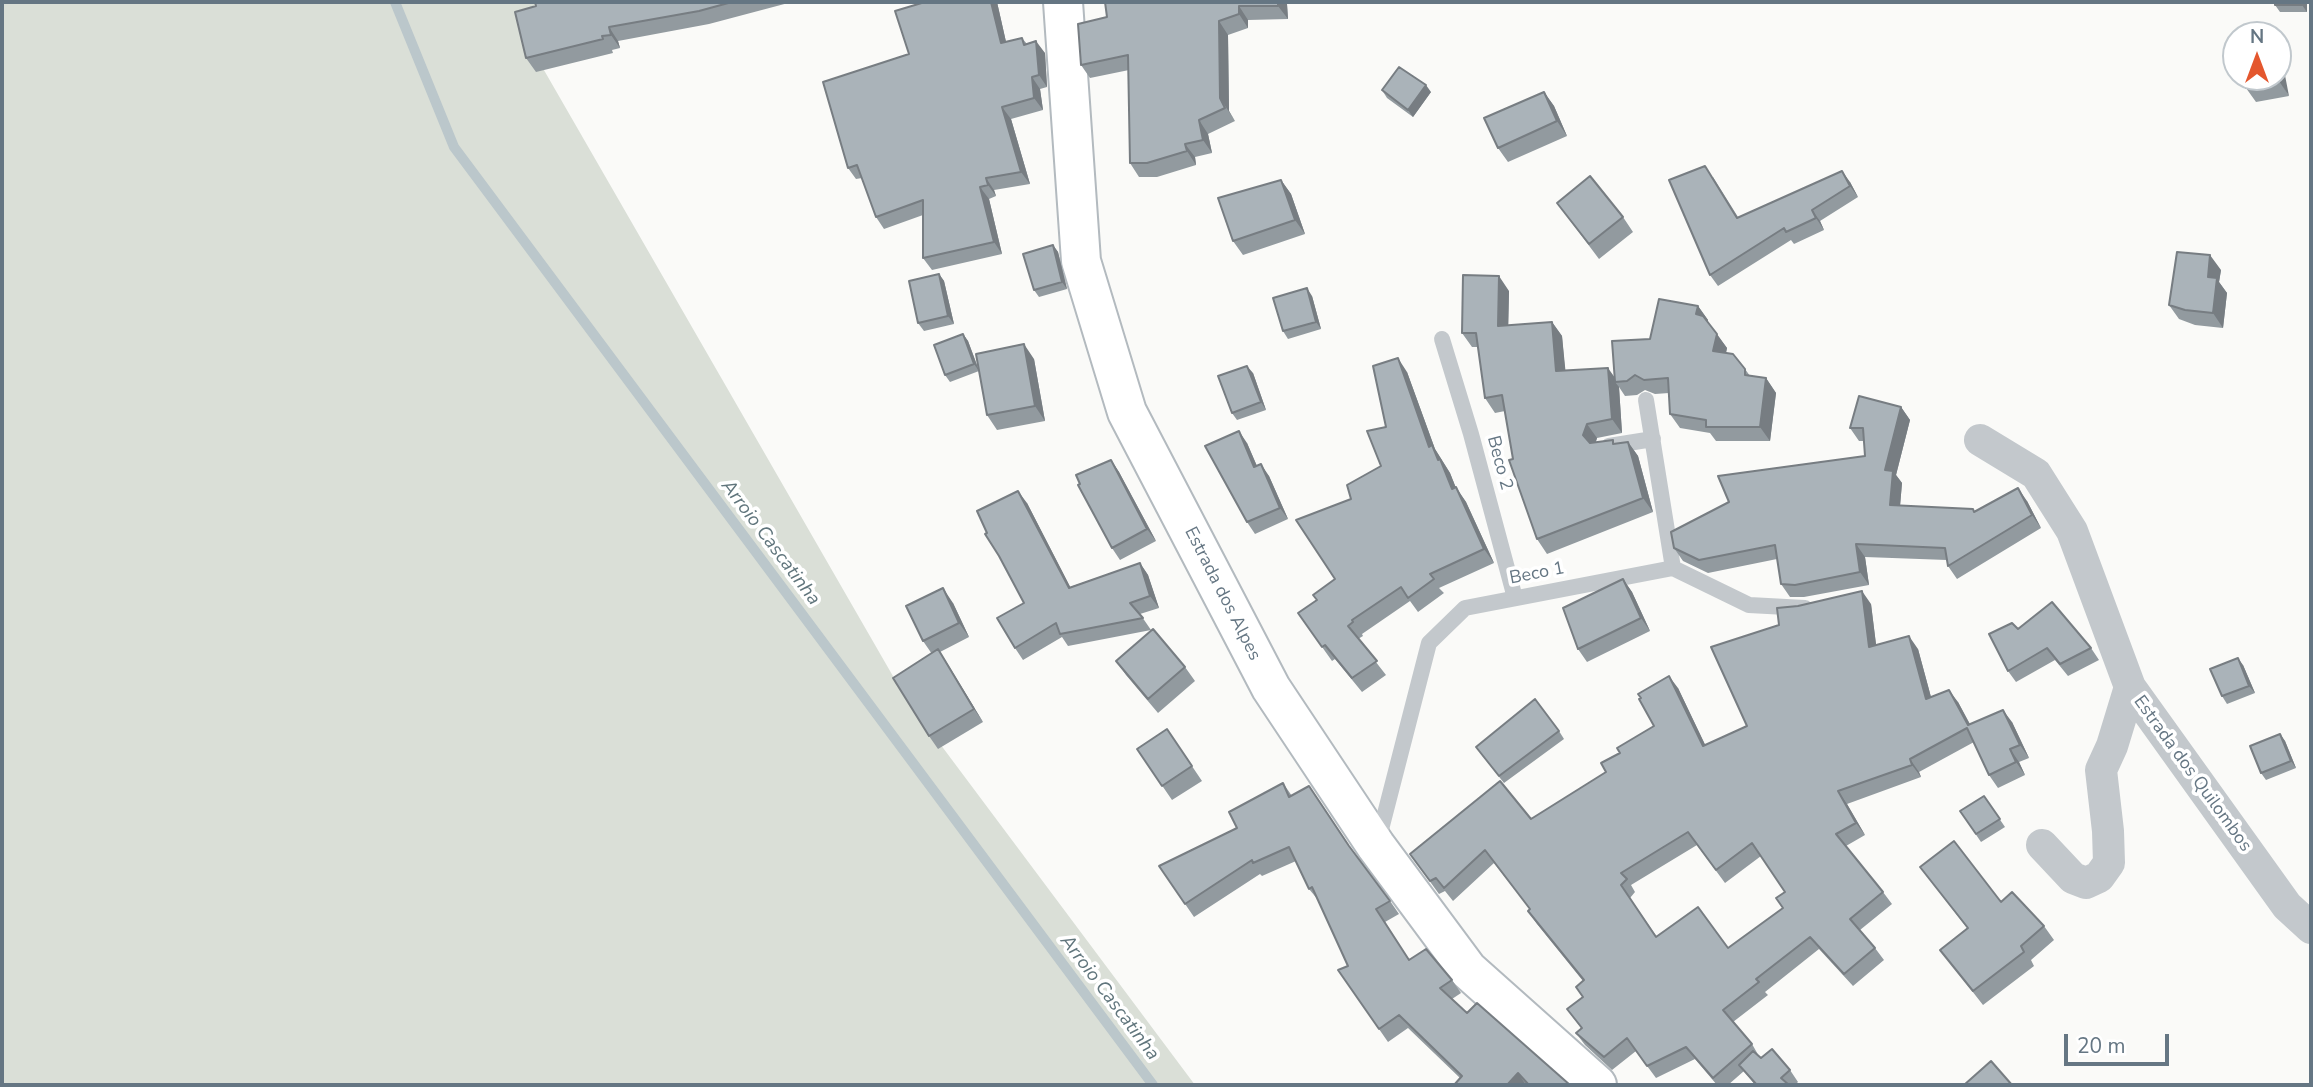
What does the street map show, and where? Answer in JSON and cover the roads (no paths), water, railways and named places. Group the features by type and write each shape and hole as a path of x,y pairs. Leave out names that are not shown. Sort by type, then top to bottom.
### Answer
{"street":[{"name":"Estrada dos Alpes","path":"1063,2 1082,261 1127,412 1271,688 1376,846 1468,970 1597,1085"},
{"name":"Estrada dos Quilombos","path":"1980,440 2036,474 2072,531 2130,687 2287,906 2311,928"},
{"path":"2042,845 2073,878 2086,883 2099,877 2109,863 2101,770 2112,746 2130,687"}],"lane":[{"name":"Beco 2","path":"1443,339 1515,598"},
{"path":"1646,400 1673,568 1749,605 1805,608 1817,606"},
{"path":"1603,447 1653,439"},
{"name":"Beco 1","path":"1376,846 1429,643 1465,608 1673,568"}],"waterway":[{"name":"Arroio Cascatinha","path":"395,2 454,147 1153,1085"}]}
